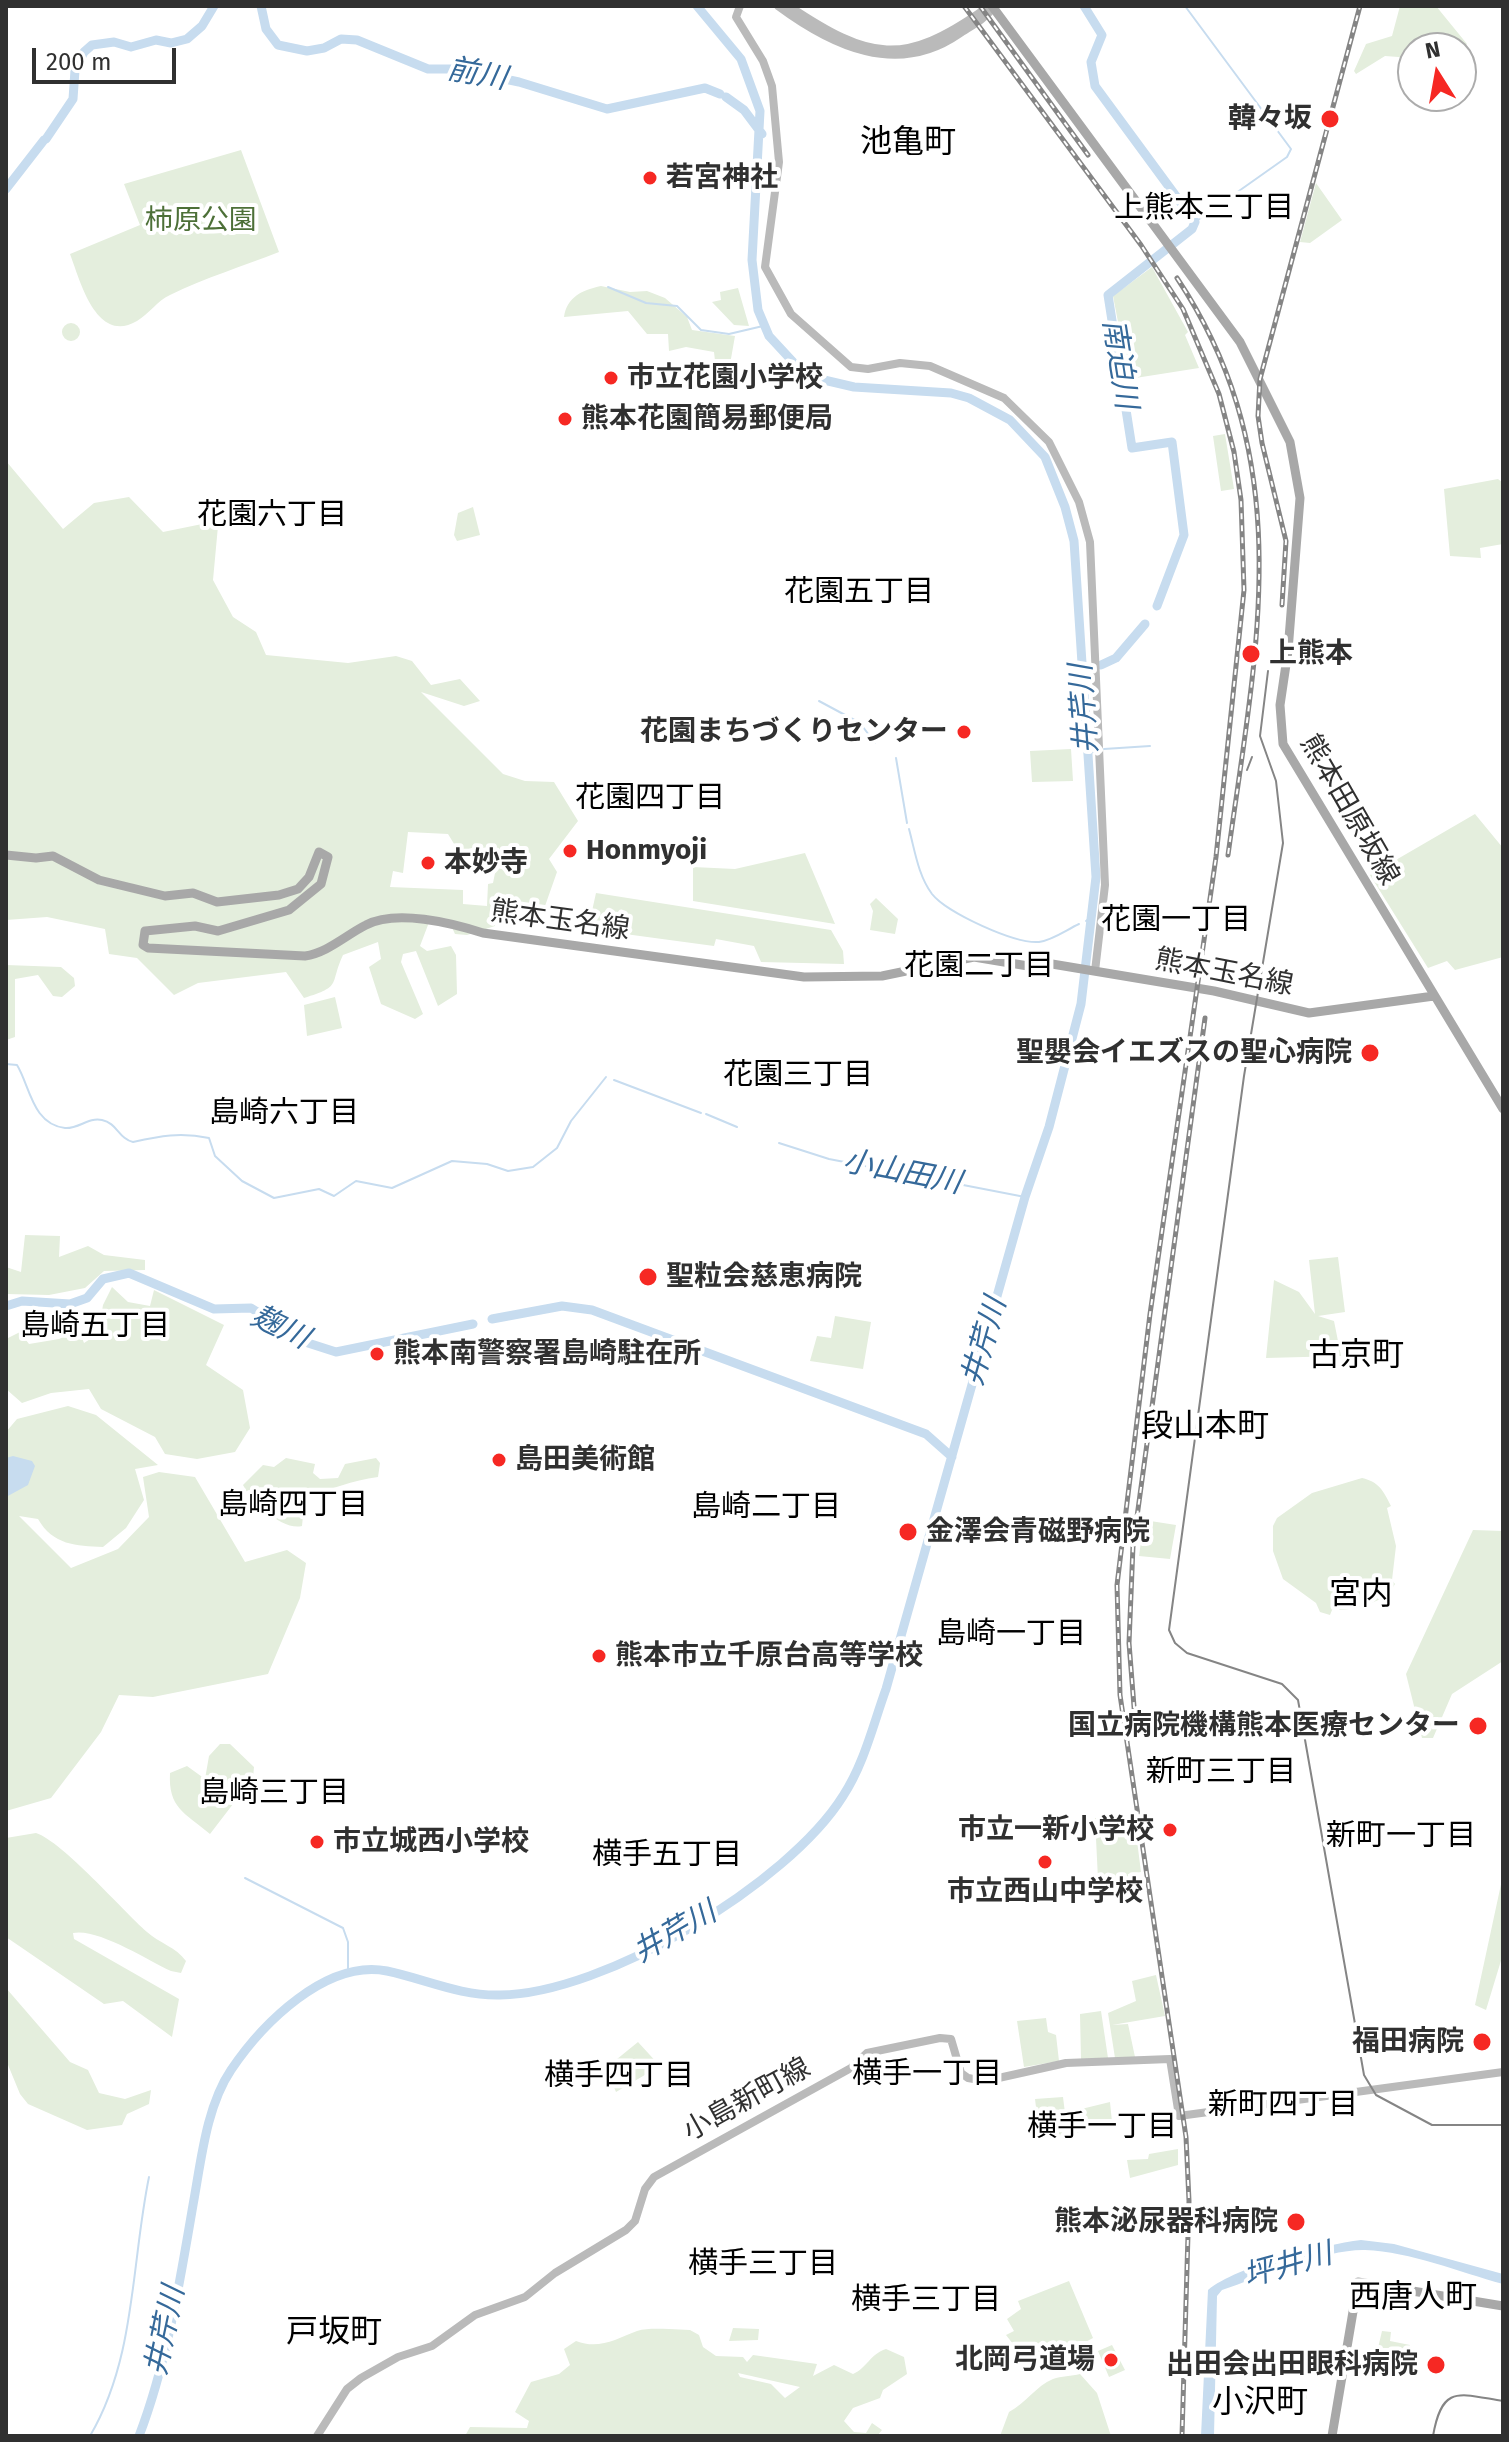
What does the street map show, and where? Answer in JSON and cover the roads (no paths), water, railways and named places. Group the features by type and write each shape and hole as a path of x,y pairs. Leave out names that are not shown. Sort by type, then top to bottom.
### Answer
{"main road":[{"path":"740,6 736,17 763,61 778,119 779,162 765,254 768,278 791,314 823,339 841,361 859,370 913,364 954,374 1004,398 1049,442 1079,502 1089,535 1105,893 1094,971"},
{"path":"778,6 851,49 893,56 914,54 950,41 992,7"},
{"path":"789,6 851,43 893,50 934,42 992,7"},
{"name":"熊本田原坂線","path":"992,7 1240,342 1290,442 1300,498 1288,651 1280,705 1281,737 1295,768 1434,996"},
{"name":"熊本玉名線","path":"6,855 53,856 99,880 165,896 193,893 217,902 279,895 298,889 309,877 316,855 319,852 326,854 329,863 321,884 289,910 218,931 195,926 145,931 143,945 148,948 305,956 322,951 375,921 436,920 483,933 804,977 898,974 974,957 1034,967 1046,963 1077,968 1214,991 1309,1013 1434,996"},
{"path":"1434,996 1503,1109"},
{"name":"小島新町線","path":"317,2436 347,2389 361,2378 398,2357 432,2346 475,2315 525,2297 555,2273 631,2226 645,2189 654,2177 851,2068 867,2053 940,2038 951,2039 964,2076 992,2081 1066,2063 1170,2059 1179,2116 1503,2072"},
{"path":"1332,2436 1358,2282 1503,2306"}],"water":[{"path":"13,1456 32,1461 35,1466 28,1485 6,1497 6,1458"},
{"name":"坪井川","path":"1361,2240 1394,2244 1503,2274 1503,2284 1417,2258 1365,2250 1313,2259 1222,2290 1217,2296 1214,2436 1201,2436 1208,2290 1259,2265"}],"waterway":[{"name":"前川","path":"46,139 73,99 75,70 84,52 92,45 114,42 131,47 156,40 171,43 187,39 202,26 214,6"},
{"name":"前川","path":"261,6 266,29 278,45 307,51 324,48 341,39 357,40 428,69 457,69 519,82 607,109 705,88 720,94"},
{"name":"井芹川","path":"139,2436 165,2351 210,2118 231,2070 278,2015 319,1985 341,1975 364,1970 387,1971 485,1995 542,1990 590,1976 640,1955 738,1897 781,1864 817,1830 843,1796 862,1758 886,1689 1025,1197 1049,1127 1081,1004 1096,877 1074,541 1065,507 1045,457 1010,420 969,398 951,393 854,387 824,380 794,363 769,336 758,310 752,260 760,111 741,59 697,6"},
{"name":"南迫川","path":"1084,6 1102,35 1091,62 1095,86 1195,222 1192,229 1108,295 1132,448 1172,442 1184,535 1157,606"},
{"path":"1185,6 1291,149 1287,157 1195,222"},
{"name":"前川","path":"726,97 744,110 762,134"},
{"name":"前川","path":"6,189 44,140"},
{"path":"608,287 646,303 677,306 701,330 729,334 763,326"},
{"name":"南迫川","path":"1101,665 1116,658 1145,624"},
{"path":"819,701 860,723 875,743"},
{"path":"1104,749 1150,746"},
{"path":"1089,753 1097,751"},
{"path":"896,758 907,823"},
{"path":"909,829 927,887 940,902 966,918 1014,938 1039,942 1079,924"},
{"name":"井芹川","path":"1086,921 1091,917"},
{"name":"小山田川","path":"6,1064 17,1065 39,1112 54,1125 70,1128 92,1120 102,1120 133,1142 170,1136 209,1138 215,1156 242,1181 274,1198 319,1189 334,1196 356,1181 392,1188 452,1161 487,1164 508,1171 533,1167 557,1148 571,1121 606,1077"},
{"name":"小山田川","path":"614,1080 701,1113"},
{"name":"小山田川","path":"706,1114 737,1127"},
{"name":"小山田川","path":"779,1143 829,1159 1025,1197"},
{"name":"麹川","path":"6,1306 22,1301 70,1304 87,1298 103,1279 129,1273 214,1309 251,1308 308,1343 336,1352 473,1324"},
{"name":"麹川","path":"492,1319 562,1306 592,1310 926,1434 952,1457"},
{"path":"245,1878 343,1928 348,1942 348,1971"},
{"path":"90,2436 105,2406 124,2343 149,2177"}],"tram line":[{"path":"1268,671 1260,736 1276,781 1283,843 1244,1076 1169,1630 1175,1643 1187,1653 1282,1684 1298,1700 1364,2075 1376,2095 1432,2125 1503,2125"},
{"path":"1247,770 1252,757"},
{"path":"1433,2436 1442,2408 1455,2396 1503,2401"}],"railway":[{"path":"964,6 1141,245 1183,309 1219,394 1234,452 1241,500 1244,590 1216,857 1150,1314 1117,1585 1120,1695 1186,2137 1189,2201 1182,2436"},
{"path":"980,6 1088,155"},
{"path":"1282,605 1286,541 1262,443 1258,416 1260,379 1360,6"},
{"path":"1177,278 1216,348 1241,418 1255,488 1259,559 1257,632 1228,855"},
{"path":"1136,1732 1129,1643 1133,1546 1205,1018"}],"place":[{"name":"韓々坂","path":"1330,119"},
{"name":"若宮神社","path":"650,178"},
{"name":"市立花園小学校","path":"611,378"},
{"name":"熊本花園簡易郵便局","path":"565,419"},
{"name":"上熊本","path":"1251,654"},
{"name":"花園まちづくりセンター","path":"964,732"},
{"name":"Honmyoji","path":"570,851"},
{"name":"本妙寺","path":"428,863"},
{"name":"聖嬰会イエズスの聖心病院","path":"1370,1053"},
{"name":"聖粒会慈恵病院","path":"648,1277"},
{"name":"熊本南警察署島崎駐在所","path":"377,1354"},
{"name":"島田美術館","path":"499,1460"},
{"name":"金澤会青磁野病院","path":"908,1532"},
{"name":"熊本市立千原台高等学校","path":"599,1656"},
{"name":"国立病院機構熊本医療センター","path":"1478,1726"},
{"name":"市立一新小学校","path":"1170,1830"},
{"name":"市立城西小学校","path":"317,1842"},
{"name":"市立西山中学校","path":"1045,1862"},
{"name":"福田病院","path":"1482,2042"},
{"name":"熊本泌尿器科病院","path":"1296,2222"},
{"name":"北岡弓道場","path":"1111,2360"},
{"name":"出田会出田眼科病院","path":"1436,2365"}],"district":[{"name":"池亀町","path":"908,143"},
{"name":"上熊本三丁目","path":"1204,209"},
{"name":"花園六丁目","path":"272,516"},
{"name":"花園五丁目","path":"859,593"},
{"name":"花園四丁目","path":"650,799"},
{"name":"花園一丁目","path":"1176,921"},
{"name":"花園二丁目","path":"979,967"},
{"name":"花園三丁目","path":"798,1076"},
{"name":"島崎六丁目","path":"284,1114"},
{"name":"島崎五丁目","path":"95,1327"},
{"name":"古京町","path":"1356,1356"},
{"name":"段山本町","path":"1205,1427"},
{"name":"島崎四丁目","path":"293,1506"},
{"name":"島崎二丁目","path":"766,1508"},
{"name":"宮内","path":"1361,1595"},
{"name":"島崎一丁目","path":"1011,1635"},
{"name":"新町三丁目","path":"1221,1773"},
{"name":"島崎三丁目","path":"274,1794"},
{"name":"新町一丁目","path":"1401,1837"},
{"name":"横手五丁目","path":"667,1856"},
{"name":"横手一丁目","path":"927,2075"},
{"name":"横手四丁目","path":"619,2077"},
{"name":"新町四丁目","path":"1283,2106"},
{"name":"横手一丁目","path":"1102,2128"},
{"name":"横手三丁目","path":"763,2265"},
{"name":"西唐人町","path":"1413,2298"},
{"name":"横手三丁目","path":"926,2301"},
{"name":"戸坂町","path":"334,2333"},
{"name":"小沢町","path":"1260,2403"}],"park label":[{"name":"柿原公園","path":"201,221"}]}
